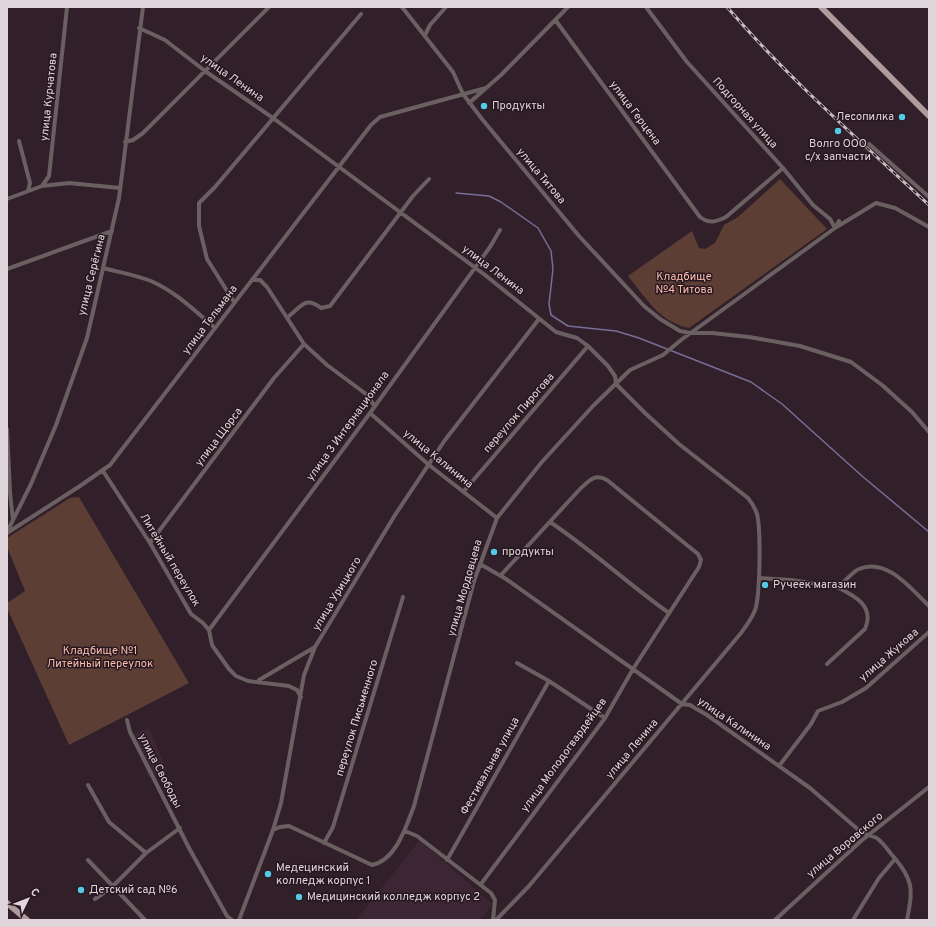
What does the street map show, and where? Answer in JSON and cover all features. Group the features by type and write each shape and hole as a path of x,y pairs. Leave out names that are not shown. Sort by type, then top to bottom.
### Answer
{"main road":[{"path":"821,7 929,116"},
{"path":"7,903 27,920"}],"street":[{"name":"улица Курчатова","path":"42,186 49,176 67,7"},
{"name":"улица Серёгина","path":"7,533 56,424 87,338 112,230 120,188 139,28 143,7"},
{"path":"125,142 133,140 143,133 224,50 269,7"},
{"name":"улица Титова","path":"402,7 453,72 463,94 469,103 579,236 644,306 660,319 680,331 734,336 800,346 850,362 882,385 912,412 929,432"},
{"path":"425,35 430,25 446,7"},
{"path":"469,103 556,21 568,7"},
{"name":"Подгорная улица","path":"646,7 687,62 783,168 813,205 830,219 834,228"},
{"path":"234,302 208,259 199,226 199,203 215,187 361,14"},
{"name":"улица Герцена","path":"556,21 700,217 706,222 718,221 726,217 783,168"},
{"name":"улица Ленина","path":"139,28 165,40 205,71 339,166 516,298 556,332 577,338 588,346 608,366 615,376 616,384 679,444 748,498 754,506 759,526 759,578 756,608 751,619 682,704 529,886 496,920"},
{"name":"улица Тельмана","path":"7,533 103,471 114,459 371,125 380,117 486,88"},
{"path":"19,141 30,183 28,191"},
{"path":"869,144 929,197"},
{"path":"288,318 308,301 312,301 321,308 330,306 401,212 429,179"},
{"path":"7,199 42,186 69,183 120,188"},
{"path":"690,333 834,228 876,203 895,208 929,227"},
{"path":"834,228 839,221"},
{"path":"7,269 112,230"},
{"name":"улица 3 Интернационала","path":"209,630 370,413 374,405 475,268 500,230"},
{"path":"103,268 150,280 186,302 215,328"},
{"path":"252,280 260,280 267,287 304,344 327,365 366,394 374,405"},
{"name":"улица Урицкого","path":"239,920 273,830 281,803 304,676 315,647 396,515 445,440 539,319"},
{"path":"680,331 681,340"},
{"name":"улица Мордовцева","path":"324,843 372,865 381,863 388,856 405,831 414,806 480,564 497,518 541,463 577,422 630,370 668,352 690,333"},
{"name":"улица Щорса","path":"150,542 274,378 304,344"},
{"name":"переулок Пирогова","path":"464,491 588,346"},
{"name":"улица Калинина","path":"370,413 429,465 497,518"},
{"path":"7,429 13,521"},
{"name":"Литейный переулок","path":"103,471 150,542 191,614 204,623 209,630 212,645 229,669 236,676 248,680 289,686 296,690 301,697"},
{"name":"улица Молодогвардейцев","path":"480,884 605,718 633,669 699,567 701,560 692,549 607,480 597,476 592,478 501,575"},
{"path":"550,522 573,537 643,594 669,613"},
{"name":"улица Калинина","path":"480,564 501,575 682,704 690,705 701,711 810,788 861,832 868,836 877,838 895,859 910,881 912,892 907,920"},
{"path":"837,587 860,568 876,567 886,569 896,575 929,606"},
{"path":"759,578 791,580 837,587 855,596 861,602 869,617 865,628 827,664"},
{"name":"переулок Письменного","path":"324,843 335,820 403,597"},
{"name":"улица Жукова","path":"779,766 811,724 818,711 842,702 866,688 929,632"},
{"path":"257,681 315,647"},
{"path":"517,663 549,681 605,718"},
{"name":"Фестивальная улица","path":"447,860 549,681"},
{"name":"улица Свободы","path":"127,720 130,732 193,855 227,916 232,920"},
{"path":"88,785 109,822 146,853"},
{"name":"улица Воровского","path":"775,920 827,871 929,787"},
{"path":"273,830 280,827 289,826 324,843"},
{"path":"96,898 112,887 146,853 180,828"},
{"path":"405,831 417,836 491,893 495,900 493,920"},
{"path":"853,920 879,878 895,859"},
{"path":"88,860 145,920"}],"shaded area":[{"path":"149,728 167,771 149,778 132,734"},
{"path":"420,840 492,904 480,920 356,920"}],"green space":[{"name":"Кладбище №4 Титова","path":"780,179 827,229 689,328 679,325 661,315 647,301 628,276 692,231 699,248 705,249 715,243 724,225 738,217"},
{"name":"Кладбище №1 Литейный переулок","path":"79,497 189,683 69,745 7,608 7,603 25,591 7,547 7,538 70,498"}],"waterway":[{"path":"456,193 489,196 501,202 538,228 551,251 553,269 549,304 551,315 568,326 616,331 639,338 751,382 782,404 862,476 929,532"}],"railway":[{"path":"727,7 800,84 929,205"}],"place":[{"name":"Продукты","path":"484,106"},
{"name":"Лесопилка","path":"902,117"},
{"name":"Волго ООО с/х запчасти","path":"838,131"},
{"name":"продукты","path":"494,552"},
{"name":"Ручеек магазин","path":"765,585"},
{"name":"Медецинский колледж корпус 1","path":"268,874"},
{"name":"Детский сад №6","path":"81,890"},
{"name":"Медицинский колледж корпус 2","path":"299,897"}]}
